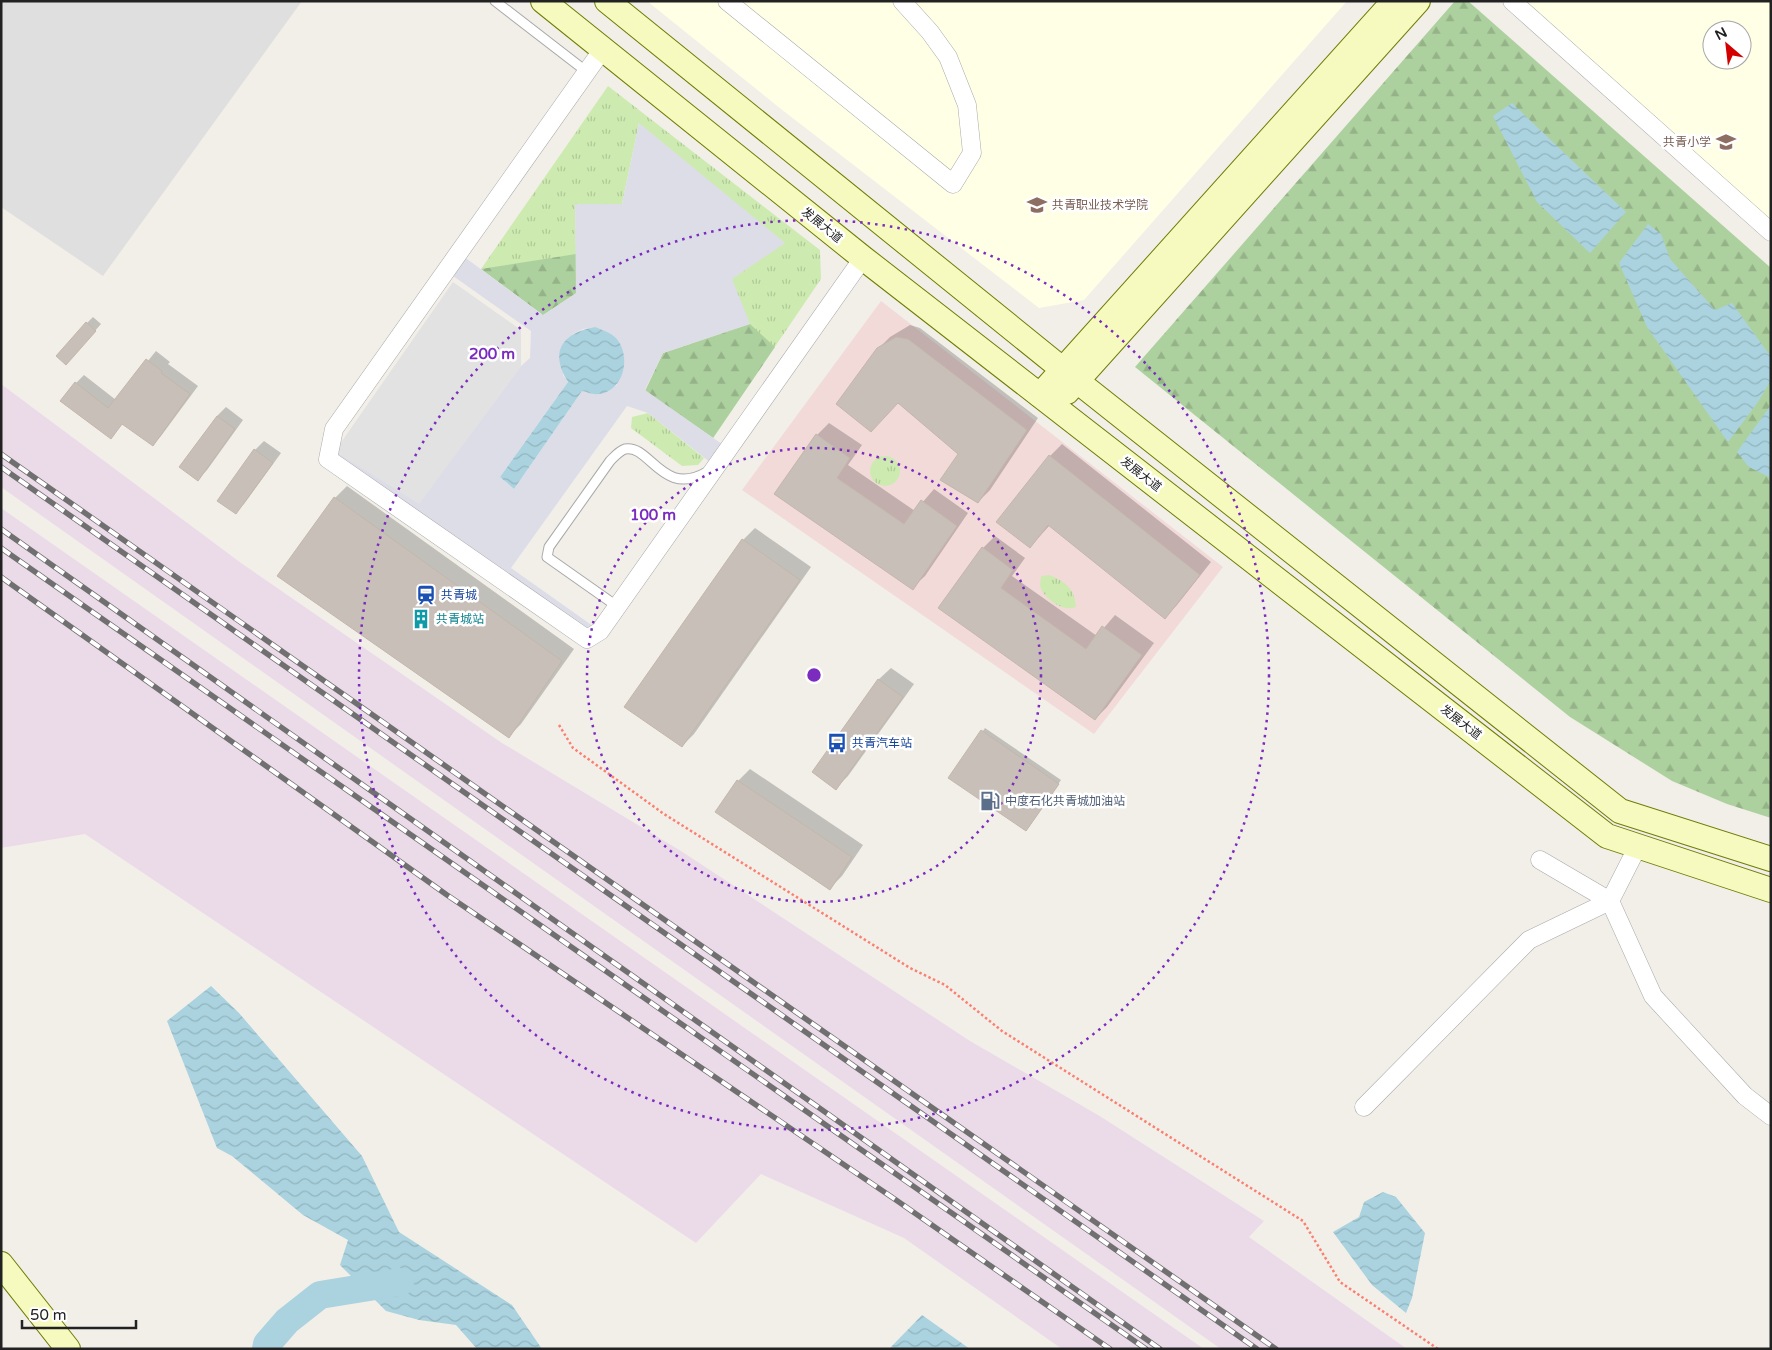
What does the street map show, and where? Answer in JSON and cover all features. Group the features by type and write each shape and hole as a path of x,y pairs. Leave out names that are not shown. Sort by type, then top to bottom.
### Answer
{"main road":[{"name":"发展大道","path":"543,1 863,258 1606,836 1771,890"},
{"path":"607,1 1070,375 1620,811 1771,859"},
{"path":"1047,401 1394,1"},
{"path":"1070,375 1418,1"},
{"path":"1,1264 68,1349"}],"street":[{"path":"727,1 953,184 972,153 967,105 948,57 930,32 902,1"},
{"path":"1512,1 1771,232"},
{"path":"603,49 334,429 328,459 587,639 600,632 863,258"},
{"path":"1364,1107 1529,940 1610,901 1638,846"},
{"path":"1540,860 1610,901 1653,996 1745,1096 1771,1116"}],"lane":[{"path":"495,1 587,72"},
{"path":"618,606 548,558 549,547 610,461 619,452 627,449 637,451 670,477 684,480 695,479 716,467"}],"path":[{"path":"559,725 572,748 664,814 910,968 945,985 1002,1031 1303,1221 1340,1282 1438,1349"}],"shaded area":[{"path":"1,1 302,1 103,276 1,207"},
{"name":"共青职业技术学院","path":"647,1 1347,1 1084,300 1039,308 781,109"},
{"name":"共青小学","path":"1525,1 1771,1 1771,223"},
{"path":"639,123 785,243 732,279 750,324 663,353 645,390 729,449 716,467 648,413 627,406 511,568 600,631 587,639 328,459 335,451 419,504 521,366 530,358 531,331 446,271 459,253 543,315 576,293 575,204 622,204","holes":["595,327 617,385 598,394 582,391 514,489 500,477 568,382 563,375 573,334 583,329"]},
{"path":"453,282 521,330 521,366 419,505 335,451"},
{"path":"881,301 1223,567 1094,734 742,490"},
{"path":"1,384 241,563 502,743 681,851 970,1041 1098,1115 1264,1221 1249,1237 1407,1349 1221,1349 1,487"},
{"path":"1,508 1204,1349 1062,1349 904,1238 761,1174 696,1243 85,834 1,848"}],"green space":[{"path":"1455,1 1468,1 1771,268 1771,818 1727,804 1672,781 1570,717 1135,367"},
{"path":"608,86 820,250 821,279 713,438 639,123 622,204 575,204 577,293 543,315 481,269"},
{"path":"576,254 577,293 543,315 481,269"},
{"path":"750,324 775,347 713,438 645,391 663,353"},
{"path":"648,413 704,458 698,465 682,466 631,428 632,417"},
{"path":"885,456 896,460 900,471 896,482 885,486 874,482 870,471 874,460"},
{"path":"1049,575 1068,586 1074,595 1076,607 1066,608 1060,606 1045,595 1040,585 1041,576"}],"water":[{"path":"1512,103 1626,212 1590,253 1537,202 1493,116"},
{"path":"1648,224 1661,234 1670,259 1715,310 1732,303 1771,357 1771,380 1758,402 1728,442 1647,327 1619,263"},
{"path":"595,327 614,336 621,345 624,363 623,372 619,380 607,392 592,394 582,391 514,489 500,477 568,382 560,362 559,353 562,346 574,334"},
{"path":"1771,405 1771,478 1749,467 1737,452"},
{"path":"211,986 239,1013 362,1156 399,1232 512,1305 542,1349 477,1349 456,1325 419,1320 386,1311 340,1265 348,1240 303,1215 232,1156 217,1148 167,1021"},
{"path":"1383,1192 1396,1197 1425,1233 1412,1298 1406,1313 1372,1285 1333,1232 1359,1217 1364,1202"},
{"path":"922,1315 970,1349 889,1349"}],"building":[{"path":"86,322 96,331 66,365 56,356"},
{"path":"896,337 908,339 1027,430 978,503 940,480 958,454 898,403 871,432 836,404 877,348"},
{"path":"146,359 162,371 161,373 190,394 153,446 122,424 111,439 60,401 75,382 108,408"},
{"path":"217,416 235,429 198,481 179,467"},
{"path":"816,434 850,458 837,478 904,524 921,500 957,526 913,590 774,494"},
{"path":"254,449 273,463 236,514 217,501"},
{"path":"1049,455 1200,575 1165,619 1048,525 1030,548 996,522"},
{"name":"共青城站","path":"334,497 562,661 509,738 277,576"},
{"path":"742,539 800,580 682,747 624,707"},
{"path":"982,547 1013,570 1001,588 1086,649 1102,626 1142,655 1095,720 938,608"},
{"path":"878,679 903,697 836,790 812,772"},
{"path":"981,730 1059,784 1026,831 948,778"},
{"path":"737,780 852,857 830,890 715,812"}],"waterway":[{"path":"266,1349 267,1344 287,1321 320,1295 400,1282"}],"railway":[{"path":"1,454 1276,1349"},
{"path":"1,467 1257,1349"},
{"path":"1,529 1160,1349"},
{"path":"1,548 1146,1349"},
{"path":"1,577 447,895 896,1200 1110,1349"}],"place":[{"name":"共青小学","path":"1726,142"},
{"name":"共青职业技术学院","path":"1037,205"},
{"name":"共青城","path":"426,595"},
{"name":"共青城站","path":"421,619"},
{"name":"共青汽车站","path":"837,743"},
{"name":"中度石化共青城加油站","path":"990,801"}]}
